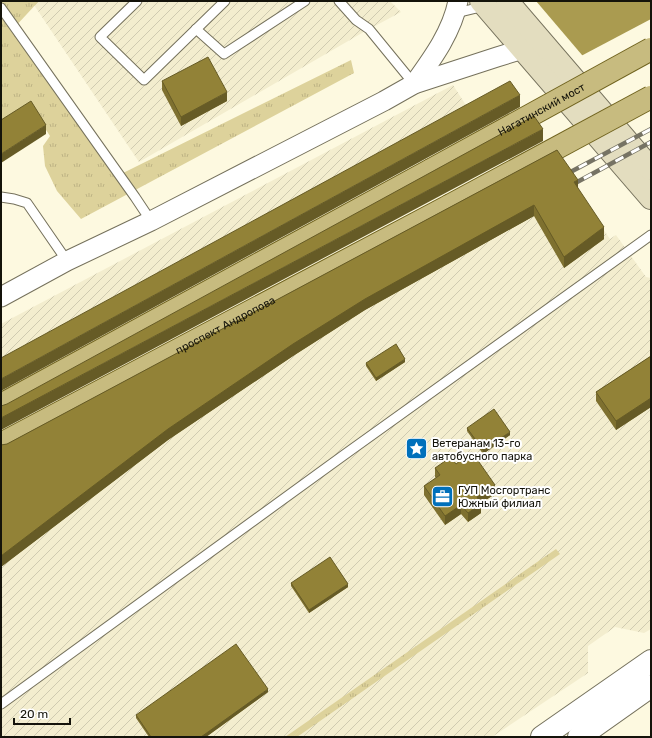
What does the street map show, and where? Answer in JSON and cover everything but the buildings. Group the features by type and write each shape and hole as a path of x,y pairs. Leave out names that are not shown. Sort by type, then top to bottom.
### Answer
{"main road":[{"path":"483,3 651,198"},
{"path":"511,5 651,169"},
{"name":"Нагатинский мост","path":"1,405 651,49"},
{"name":"проспект Андропова","path":"1,444 651,97"}],"street":[{"path":"414,84 437,52 457,7"},
{"path":"1,297 67,261 151,221 384,101 414,84 523,49"},
{"path":"542,737 651,661"},
{"path":"579,737 651,686"}],"lane":[{"path":"137,1 100,38 144,80 225,1"},
{"path":"196,29 224,54 305,1"},
{"path":"339,1 356,20 370,29 414,84"},
{"path":"457,7 483,3 511,5"},
{"path":"1,8 151,221"},
{"path":"1,197 27,203 67,261"},
{"path":"1,704 344,455 651,235"}],"shaded area":[{"path":"38,1 390,1 401,12 139,162 34,5"},
{"path":"536,1 651,1 651,136"},
{"path":"453,85 469,110 1,369 1,324"},
{"path":"578,192 610,239 616,235 646,277 651,278 651,629 644,633 615,627 588,646 588,673 492,737 1,737 1,567 168,440 293,356 365,310"}],"green space":[{"path":"1,1 39,1 13,29 119,175 351,60 354,73 81,219 57,191 45,166 43,146 50,136 31,107 1,125"},
{"path":"556,549 560,554 297,737 285,737"}],"pier":[{"path":"651,19 651,138 581,56"}],"railway":[{"path":"563,176 651,129"},
{"path":"568,187 651,142"}],"place":[{"name":"Ветеранам 13-го автобусного парка","path":"417,449"},
{"name":"ГУП Мосгортранс Южный филиал","path":"443,496"}]}
